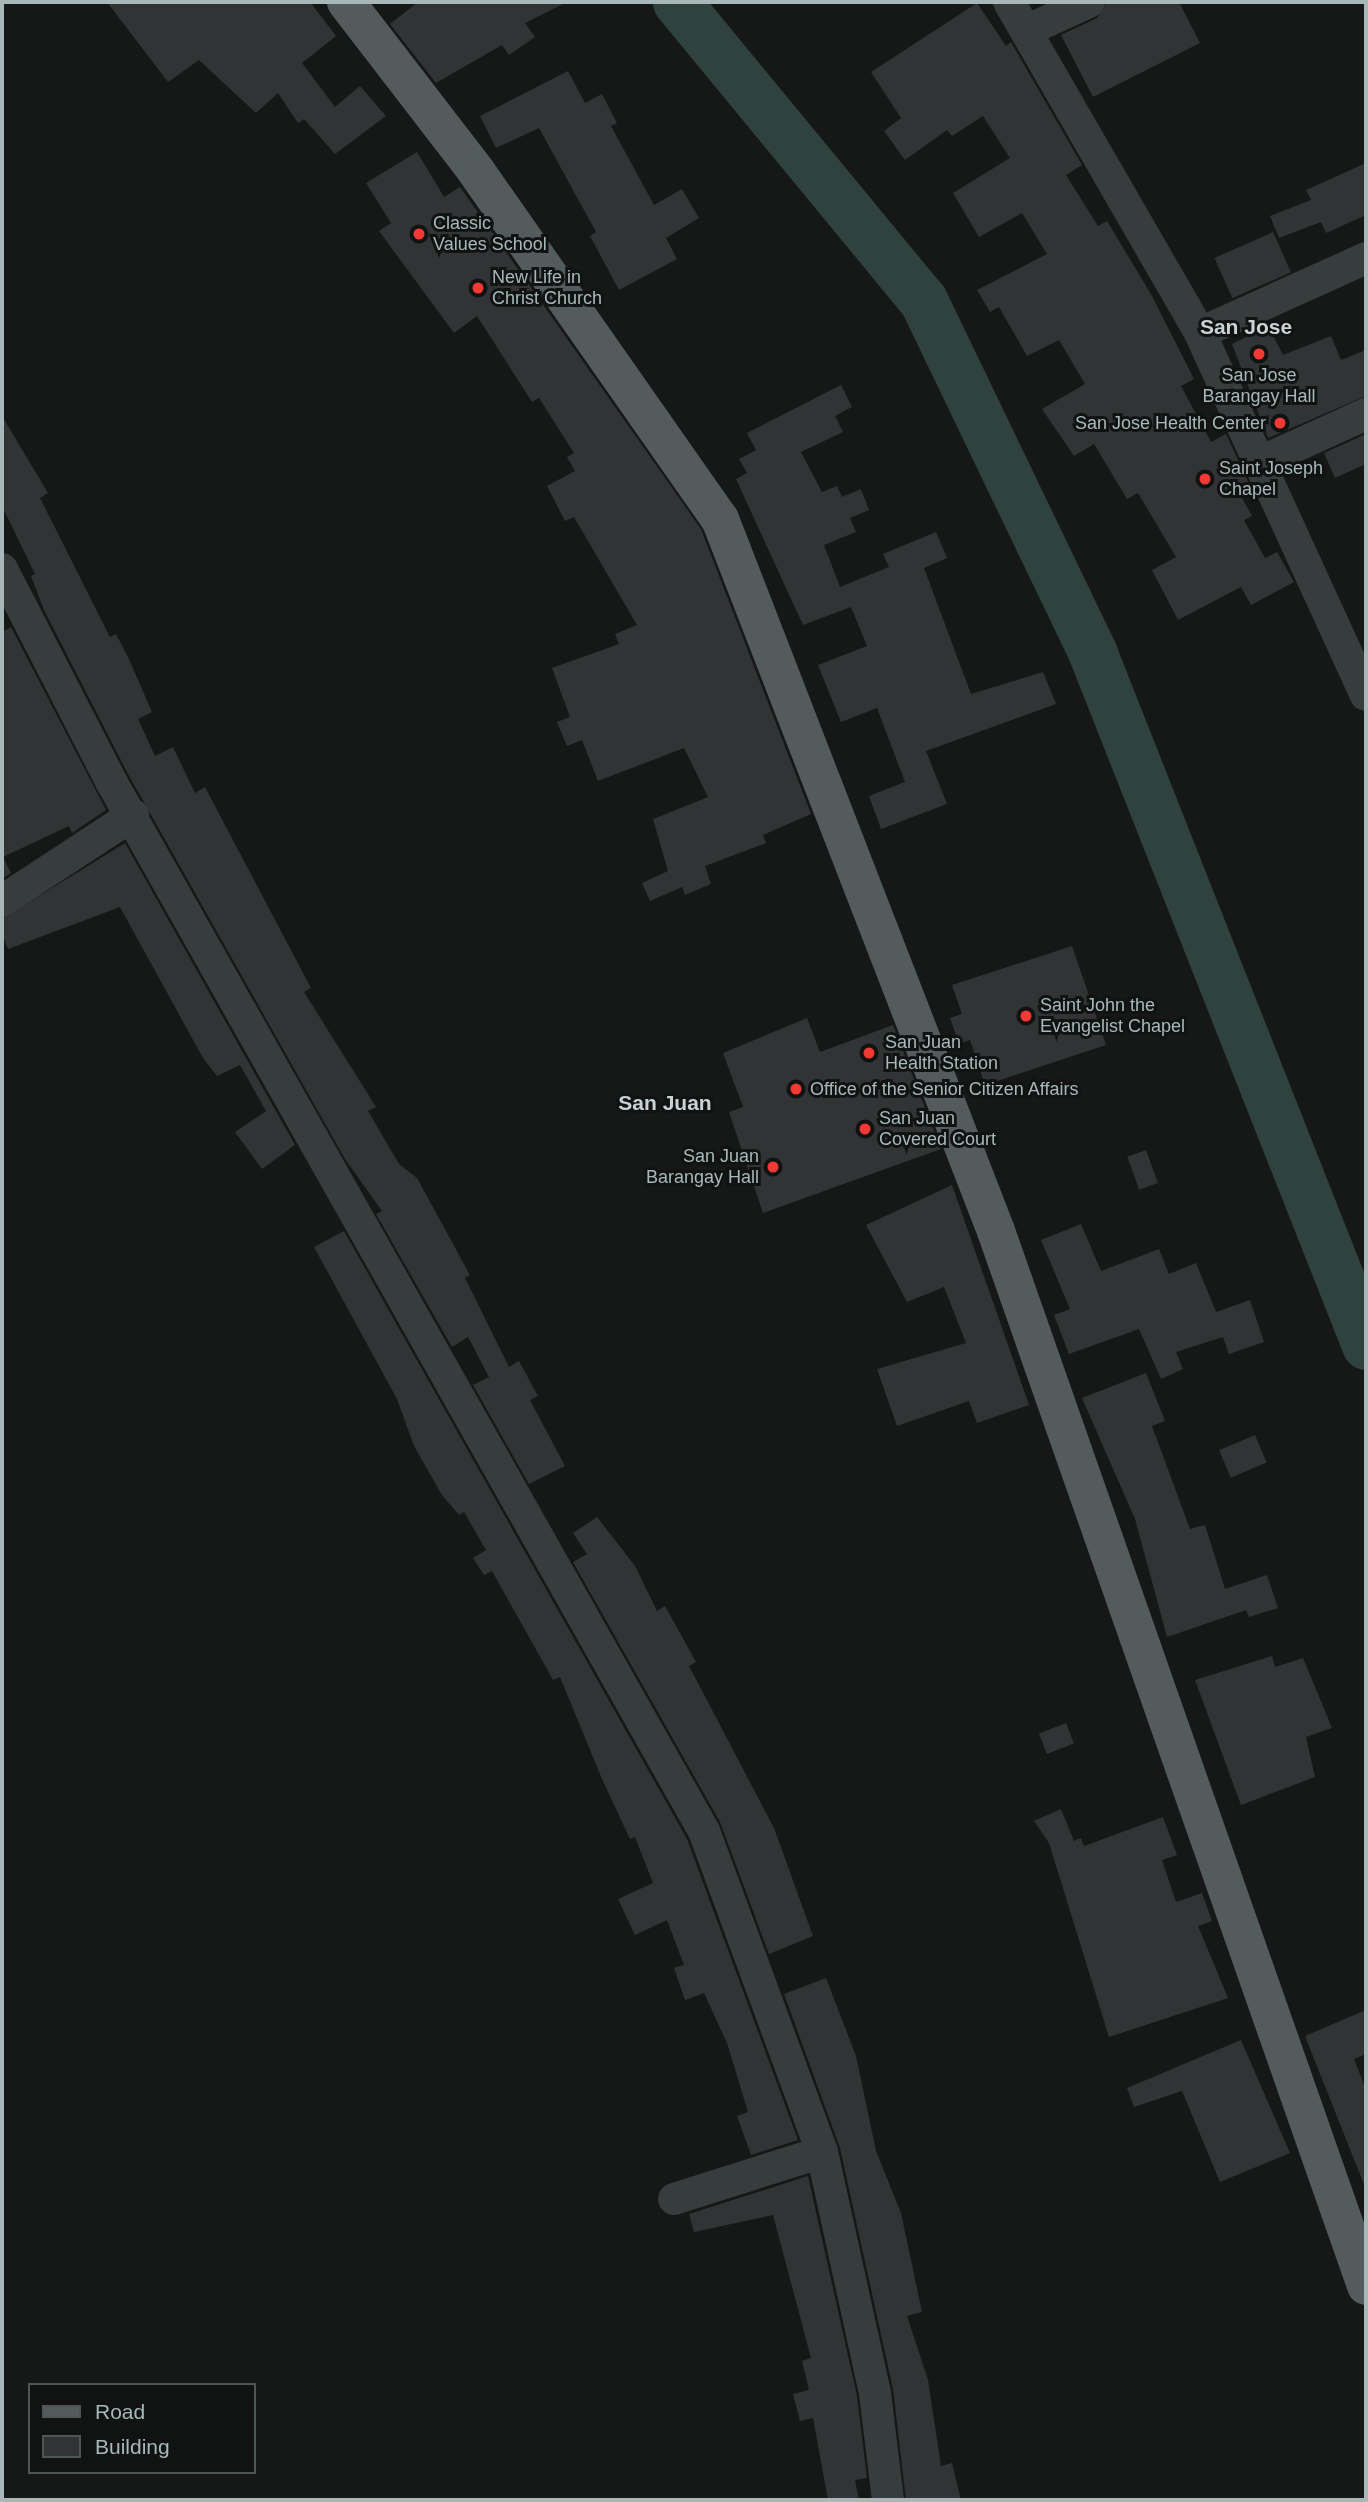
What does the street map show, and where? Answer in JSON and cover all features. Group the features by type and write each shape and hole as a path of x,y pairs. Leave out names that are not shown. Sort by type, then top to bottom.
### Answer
{"main road":[{"path":"346,2 476,170 720,519 996,1231 1366,2286"}],"street":[{"path":"1009,2 1028,30 1200,333 1258,463 1363,682"},
{"path":"1028,30 1089,2"},
{"path":"1200,333 1366,258"},
{"path":"1258,463 1366,414"},
{"path":"2,569 133,815 704,1831 822,2152 875,2393 888,2500"},
{"path":"2,901 133,815"},
{"path":"674,2199 822,2152"}],"building":[{"path":"107,2 310,2 336,36 302,63 335,107 360,86 386,116 335,154 304,119 298,123 278,93 256,113 199,60 168,82"},
{"path":"418,2 567,2 525,23 535,37 509,55 502,45 436,83 390,24"},
{"path":"1107,2 1179,2 1200,43 1093,97 1061,35 1097,18"},
{"path":"977,3 1006,46 1011,42 1082,165 1066,175 1098,226 1107,221 1152,296 1194,379 1181,386 1211,442 1226,434 1251,488 1240,494 1252,516 1244,520 1265,558 1277,552 1294,582 1251,605 1241,587 1178,620 1152,570 1176,557 1138,493 1127,499 1094,444 1074,456 1042,409 1085,384 1059,340 1027,356 999,307 990,312 977,290 1047,254 1022,213 979,237 953,193 1010,158 983,116 952,136 947,130 905,160 884,131 901,118 871,72"},
{"path":"568,71 585,103 602,94 617,123 611,126 654,205 682,189 699,218 666,238 677,259 619,290 590,236 596,232 539,128 496,148 480,116"},
{"path":"417,152 444,197 460,187 701,529 811,814 763,835 766,843 705,866 711,884 685,895 682,887 650,901 642,883 668,871 653,819 708,797 684,748 598,781 582,740 567,746 557,722 570,717 552,668 619,644 615,634 637,625 574,517 565,521 547,486 575,471 567,457 574,453 539,398 532,402 477,316 454,333 379,231 391,223 366,183"},
{"path":"1366,163 1366,215 1326,233 1321,222 1279,238 1270,216 1311,200 1306,190"},
{"path":"1273,232 1291,272 1232,298 1215,258"},
{"path":"1268,326 1283,355 1331,336 1341,360 1366,350 1366,396 1268,438 1232,344"},
{"path":"841,385 852,407 835,416 843,432 801,452 822,492 837,486 842,497 861,489 869,510 850,518 856,532 824,545 840,587 889,567 883,554 936,532 947,558 924,568 971,694 1043,672 1056,704 926,751 947,804 881,829 869,796 905,782 877,708 841,722 818,665 867,646 851,607 803,625 736,479 747,473 739,459 756,450 747,433"},
{"path":"2,416 48,493 40,498 110,637 116,634 128,657 152,712 138,719 155,756 173,747 195,793 205,787 311,988 304,992 376,1107 368,1111 399,1164 417,1178 470,1275 465,1278 509,1367 519,1361 538,1396 530,1400 565,1466 529,1484 473,1385 489,1377 468,1337 452,1347 376,1214 382,1211 345,1159 128,774 44,610 31,576 35,574 2,506"},
{"path":"1366,434 1366,464 1335,478 1324,453"},
{"path":"11,627 106,810 72,833 69,826 3,857 11,873 2,879 2,632"},
{"path":"125,843 295,1145 262,1169 235,1132 266,1111 240,1065 217,1076 203,1058 120,907 8,949 2,934 2,919"},
{"name":"Saint John the Evangelist Chapel","path":"1072,946 1106,1045 985,1085 970,1040 959,1044 950,1018 962,1014 952,985"},
{"path":"807,1018 820,1052 893,1025 941,1149 763,1213 729,1112 743,1107 723,1053"},
{"path":"1146,1150 1158,1183 1139,1190 1127,1157"},
{"path":"952,1185 1029,1405 977,1423 969,1401 897,1426 877,1369 966,1343 944,1287 907,1302 866,1225"},
{"path":"1081,1224 1101,1271 1159,1249 1169,1274 1196,1263 1216,1312 1250,1300 1264,1342 1229,1354 1223,1337 1176,1352 1183,1369 1161,1379 1139,1329 1069,1354 1054,1315 1070,1309 1041,1240"},
{"path":"344,1231 687,1839 798,2140 751,2155 737,2116 748,2112 727,2043 704,1993 685,2000 674,1968 684,1965 667,1920 635,1935 618,1899 653,1883 635,1837 630,1839 560,1677 553,1680 492,1571 484,1575 473,1558 486,1550 464,1512 459,1515 442,1495 414,1446 397,1399 314,1247"},
{"path":"1146,1373 1165,1421 1152,1426 1190,1529 1205,1525 1225,1589 1267,1575 1278,1608 1249,1617 1246,1610 1167,1637 1135,1519 1082,1398"},
{"path":"1255,1435 1267,1463 1231,1478 1219,1450"},
{"path":"597,1517 635,1566 657,1611 665,1606 696,1662 689,1666 774,1828 813,1936 769,1954 720,1822 573,1562 587,1554 573,1533"},
{"path":"1272,1656 1275,1667 1303,1658 1332,1728 1306,1737 1315,1777 1241,1805 1195,1680"},
{"path":"1066,1723 1074,1744 1047,1754 1039,1733"},
{"path":"1061,1809 1074,1841 1081,1838 1084,1846 1163,1817 1177,1855 1162,1860 1176,1902 1202,1893 1212,1921 1198,1926 1228,1998 1109,2037 1049,1843 1034,1821"},
{"path":"826,1978 856,2056 876,2151 901,2213 922,2312 907,2316 928,2380 941,2466 952,2463 961,2500 906,2500 893,2389 840,2148 784,1994"},
{"path":"1366,2010 1366,2054 1354,2059 1366,2090 1365,2187 1305,2036"},
{"path":"1241,2040 1290,2153 1220,2182 1182,2091 1134,2107 1127,2088"},
{"path":"808,2176 857,2396 867,2478 855,2480 859,2500 828,2500 813,2418 800,2421 793,2394 809,2390 802,2361 811,2358 773,2215 694,2232 689,2214"}],"waterway":[{"path":"677,2 923,300 1093,654 1366,1345"}],"place":[{"name":"Classic Values School","path":"419,234"},
{"name":"New Life in Christ Church","path":"478,288"},
{"name":"San Jose Barangay Hall","path":"1259,354"},
{"name":"San Jose Health Center","path":"1280,423"},
{"name":"Saint Joseph Chapel","path":"1205,479"},
{"name":"Saint John the Evangelist Chapel","path":"1026,1016"},
{"name":"San Juan Health Station","path":"869,1053"},
{"name":"Office of the Senior Citizen Affairs","path":"796,1089"},
{"name":"San Juan Covered Court","path":"865,1129"},
{"name":"San Juan Barangay Hall","path":"773,1167"}],"district":[{"name":"San Jose","path":"1246,327"},
{"name":"San Juan","path":"665,1103"}]}
